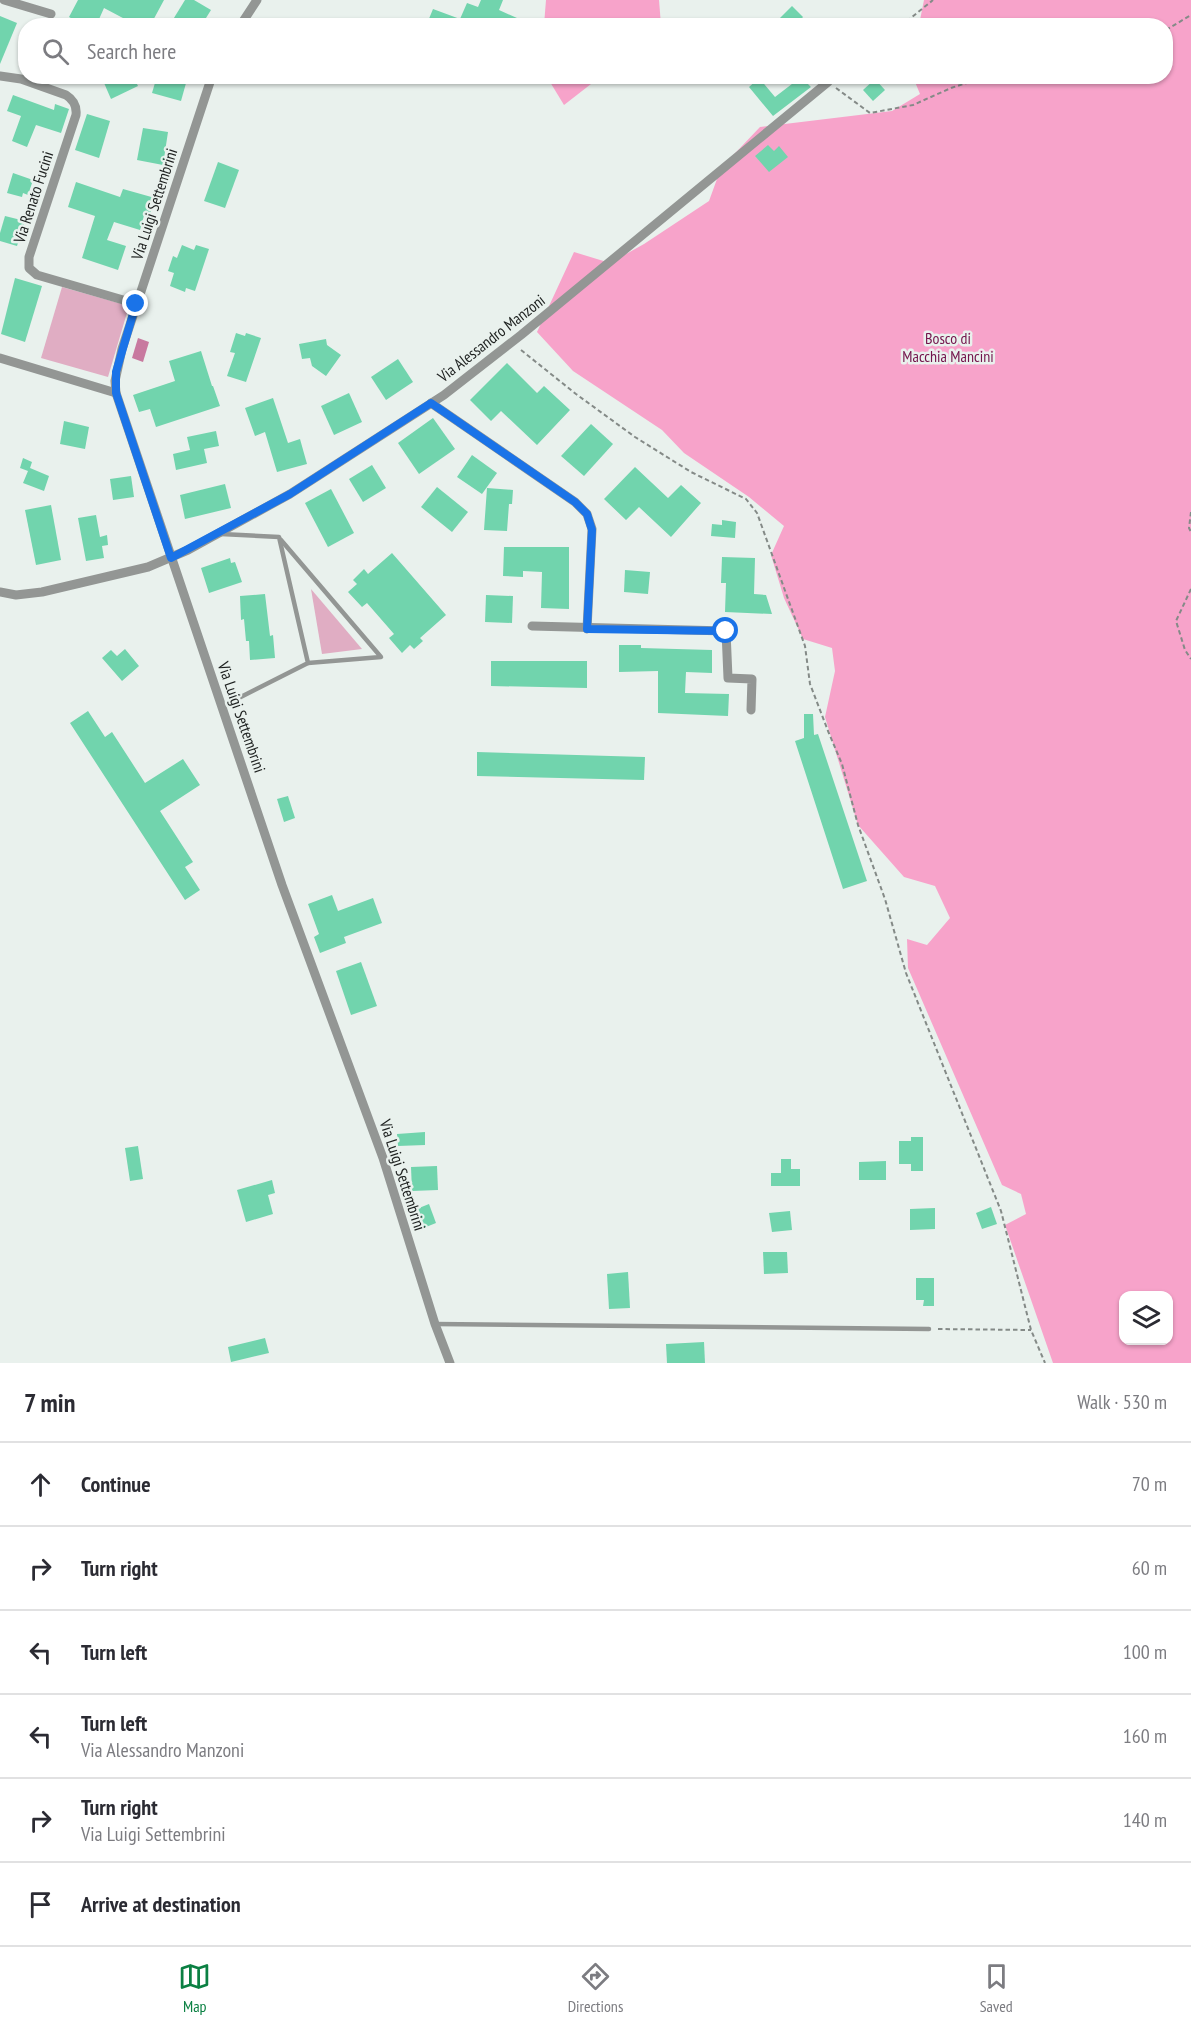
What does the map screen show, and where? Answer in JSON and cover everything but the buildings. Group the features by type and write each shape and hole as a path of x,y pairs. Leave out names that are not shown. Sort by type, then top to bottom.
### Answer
{"street":[{"path":"4,0 51,14"},
{"path":"245,18 257,0"},
{"name":"Via Renato Fucini","path":"0,76 18,79"},
{"name":"Via Renato Fucini","path":"34,84 72,99 76,115 29,257 28,268 37,275 136,304"},
{"name":"Via Luigi Settembrini","path":"209,84 136,304 116,372 116,393 282,885 383,1158 435,1324 450,1363"},
{"name":"Via Alessandro Manzoni","path":"0,592 16,596 42,592 142,569 171,558 290,494 431,403 512,342 826,84"},
{"path":"0,358 116,393"},
{"path":"431,403 575,502 587,514 592,530 587,629"},
{"path":"532,626 726,631 728,678 752,679 751,710"}],"lane":[{"path":"218,534 279,537 381,657 308,663 223,706"},
{"path":"279,537 308,663"},
{"path":"435,1324 929,1329"}],"path":[{"path":"911,18 933,0"},
{"path":"1173,26 1191,15"},
{"path":"831,84 870,113 913,105 964,84"},
{"path":"512,342 576,394 635,437 691,472 746,499 757,513 805,646 810,684 842,764 858,825 885,899 906,973 1001,1210 1031,1330 1045,1363"},
{"path":"1191,512 1191,532"},
{"path":"1191,589 1176,621 1185,650 1191,659"},
{"path":"929,1329 1031,1330"}],"shaded area":[{"path":"62,287 129,306 108,377 41,358"},
{"path":"138,338 149,342 143,362 132,358"},
{"path":"311,589 362,649 322,654"}],"green space":[{"path":"546,0 659,0 660,18 545,18"},
{"name":"Bosco di Macchia Mancini","path":"924,0 1191,0 1191,1363 1053,1363 1005,1225 1026,1214 1021,1194 1002,1185 908,968 907,939 927,945 950,918 935,886 904,877 858,825 825,717 835,671 832,648 803,639 784,598 771,555 784,526 749,497 684,453 662,430 573,371 537,332 574,252 610,263 644,244 709,201 721,168 760,127 892,111 920,94 916,84 1173,84 1173,18 920,18"},
{"path":"551,84 591,84 564,105"}],"route":[{"path":"136,304 116,372 116,393 171,558 290,494 431,403 575,502 587,514 592,530 587,629 726,631"}]}
